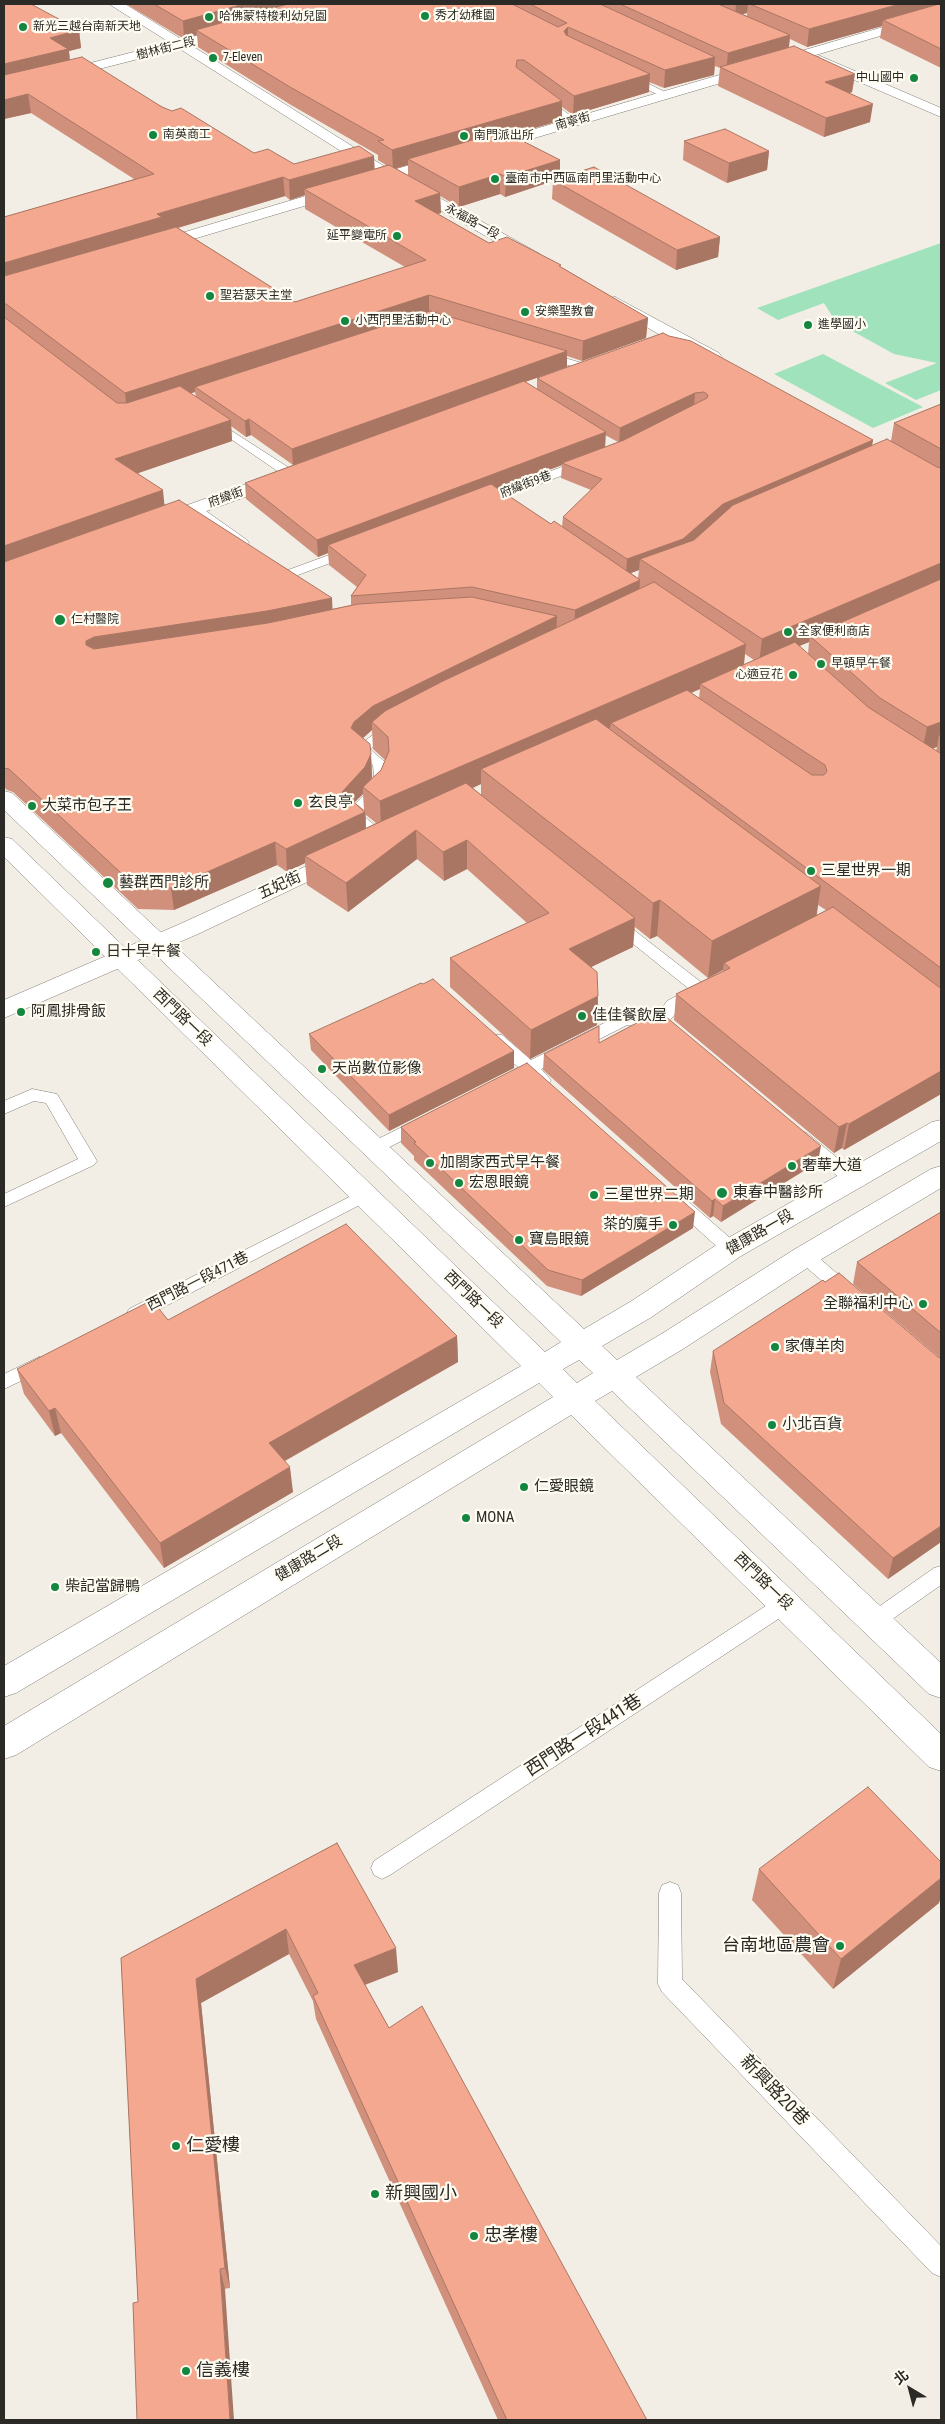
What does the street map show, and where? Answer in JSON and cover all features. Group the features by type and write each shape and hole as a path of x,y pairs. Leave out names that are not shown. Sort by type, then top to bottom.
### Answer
{"street":[{"name":"永福路一段","path":"116,4 390,176 545,263"},
{"name":"南寧街","path":"136,252 941,14"},
{"name":"樹林街二段","path":"4,89 184,45 248,26"},
{"path":"789,46 941,114"},
{"path":"597,292 726,364"},
{"path":"656,342 674,335"},
{"path":"558,377 603,361"},
{"name":"府緯街","path":"141,528 308,468"},
{"path":"4,798 941,1684"},
{"name":"五妃街","path":"4,1010 158,943 376,841"},
{"name":"西門路一段","path":"4,844 941,1756"},
{"name":"健康路一段","path":"582,1344 640,1310 731,1249 941,1129"},
{"path":"615,1375 673,1341 805,1256 941,1176"},
{"path":"4,1683 582,1344"},
{"name":"健康路二段","path":"4,1744 615,1375"}],"lane":[{"path":"712,69 728,76"},
{"path":"622,74 666,95"},
{"path":"532,93 574,122"},
{"path":"530,350 585,367"},
{"path":"205,416 290,474"},
{"name":"府緯街9巷","path":"470,506 590,460"},
{"path":"497,496 513,507"},
{"path":"196,508 287,575 360,548"},
{"path":"376,841 352,814 375,793 381,776 380,764 361,749 380,733 404,720"},
{"path":"601,911 700,990"},
{"path":"661,1020 673,1004 717,981"},
{"path":"504,1081 624,1020 661,1020 676,1032"},
{"path":"486,1030 558,1094"},
{"path":"4,1108 32,1095 51,1098 88,1161 4,1201"},
{"path":"374,1148 434,1117"},
{"path":"787,1125 853,1180"},
{"path":"666,1191 731,1249"},
{"name":"西門路一段471巷","path":"118,1323 365,1195"},
{"path":"805,1256 866,1308"},
{"path":"4,1382 57,1355"},
{"path":"874,1621 941,1574"},
{"name":"西門路一段441巷","path":"382,1868 785,1604"},
{"name":"新興路20巷","path":"670,1893 670,1984 941,2264"}],"green space":[{"path":"941,243 941,390 916,400 885,383 937,363 894,354 836,322 824,303 778,320 757,308"},
{"path":"823,354 923,407 873,428 774,374"}],"building":[{"name":"新光三越台南新天地","path":"4,4 31,4 79,30 50,38 68,49 4,64"},
{"path":"154,4 244,4 183,21"},
{"path":"288,4 512,4 558,27 567,23 530,4 600,4 715,57 665,70 568,27 564,31 566,35 650,74 574,96 524,60 517,60 516,67 562,101 392,150 378,141 384,140 290,87 196,30"},
{"path":"620,4 718,4 790,35 728,53"},
{"path":"750,4 900,4 809,29"},
{"path":"941,4 941,49 883,20"},
{"path":"794,46 855,74 825,82 873,104 826,118 720,67"},
{"path":"82,57 162,107 172,111 181,108 254,153 268,149 294,164 359,146 374,156 289,180 283,177 157,214 162,217 4,263 4,217 154,174 28,94 4,100 4,75"},
{"path":"725,129 769,151 729,163 684,141"},
{"path":"503,131 560,160 506,177 500,174 459,187 408,159"},
{"path":"389,165 440,193 415,201 489,243 507,237 561,265 559,266 648,318 583,341 429,295 125,393 4,304 4,276 176,227 295,302 426,260 304,189"},
{"path":"594,167 720,237 677,250 553,180"},
{"path":"430,311 567,351 292,449 249,419 245,421 195,387"},
{"path":"4,317 117,403 127,403 180,386 231,420 115,459 163,490 4,546"},
{"path":"663,333 691,341 873,440 723,504 683,539 627,559 563,517 602,479 562,463 624,440 707,398 708,395 704,392 695,393 620,428 537,378"},
{"path":"524,381 606,432 317,540 245,483"},
{"path":"941,404 941,449 894,423"},
{"path":"887,439 941,468 941,563 762,639 640,559 694,540 733,505"},
{"path":"491,484 551,524 554,521 640,580 575,610 472,587 351,596 366,575 328,545"},
{"path":"179,500 332,598 267,611 94,637 86,641 86,645 94,649 268,623 358,604 472,597 557,616 373,706 354,722 351,728 370,744 371,754 365,767 342,792 365,812 286,849 275,842 171,888 135,886 9,769 4,768 4,562"},
{"path":"941,579 941,722 927,727 880,698 810,636"},
{"path":"654,582 746,644 380,801 363,787 381,770 389,751 388,737 372,722 385,711 443,681"},
{"path":"795,642 868,707 941,753 941,968 611,723 687,690 812,775 824,775 827,771 825,765 700,684"},
{"path":"596,719 821,886 712,941 660,900 653,903 481,769"},
{"path":"466,783 635,918 569,949 597,972 598,996 531,1030 450,958 549,913 467,840 443,852 416,830 346,883 305,856"},
{"path":"833,907 941,987 941,1071 849,1124 847,1123 839,1127 676,994 730,968 724,963"},
{"path":"433,979 514,1051 389,1115 309,1034"},
{"path":"659,1011 821,1146 723,1206 715,1199 712,1201 544,1054 599,1026 599,1043"},
{"name":"三星世界二期","path":"527,1063 695,1212 582,1280 548,1270 414,1143 416,1142 401,1127"},
{"name":"全聯福利中心","path":"941,1212 941,1333 857,1262"},
{"path":"346,1224 457,1336 269,1443 290,1467 160,1543 55,1408 49,1411 17,1369 152,1300 168,1320"},
{"path":"839,1273 941,1358 941,1526 893,1558 724,1403 713,1351 823,1280 825,1282"},
{"name":"台南地區農會","path":"868,1787 941,1862 941,1878 841,1959 759,1869"},
{"path":"337,1843 396,1948 354,1965 389,2028 422,2006 647,2420 507,2420 313,1996 318,1993 286,1929 196,1979 225,2268 220,2269 230,2420 137,2420 133,2303 138,2302 121,1958"}],"place":[{"name":"秀才幼稚園","path":"425,16"},
{"name":"哈佛蒙特梭利幼兒園","path":"209,17"},
{"name":"新光三越台南新天地","path":"23,27"},
{"name":"7-Eleven","path":"213,58"},
{"name":"中山國中","path":"914,78"},
{"name":"南英商工","path":"153,135"},
{"name":"南門派出所","path":"464,136"},
{"name":"臺南市中西區南門里活動中心","path":"495,179"},
{"name":"延平變電所","path":"397,236"},
{"name":"聖若瑟天主堂","path":"210,296"},
{"name":"安樂聖教會","path":"525,312"},
{"name":"小西門里活動中心","path":"345,321"},
{"name":"進學國小","path":"808,325"},
{"name":"仁村醫院","path":"60,620"},
{"name":"全家便利商店","path":"788,632"},
{"name":"早頓早午餐","path":"821,664"},
{"name":"心適豆花","path":"793,675"},
{"name":"玄良亭","path":"298,803"},
{"name":"大菜市包子王","path":"32,806"},
{"name":"三星世界一期","path":"811,871"},
{"name":"藝群西門診所","path":"108,883"},
{"name":"日十早午餐","path":"96,952"},
{"name":"阿鳳排骨飯","path":"21,1012"},
{"name":"佳佳餐飲屋","path":"582,1016"},
{"name":"天尚數位影像","path":"322,1069"},
{"name":"加閤家西式早午餐","path":"430,1163"},
{"name":"奢華大道","path":"792,1166"},
{"name":"宏恩眼鏡","path":"459,1183"},
{"name":"東春中醫診所","path":"722,1193"},
{"name":"三星世界二期","path":"594,1195"},
{"name":"茶的魔手","path":"673,1225"},
{"name":"寶島眼鏡","path":"519,1240"},
{"name":"全聯福利中心","path":"923,1304"},
{"name":"家傳羊肉","path":"775,1347"},
{"name":"小北百貨","path":"772,1425"},
{"name":"仁愛眼鏡","path":"524,1487"},
{"name":"MONA","path":"466,1518"},
{"name":"柴記當歸鴨","path":"55,1587"},
{"name":"台南地區農會","path":"840,1946"},
{"name":"仁愛樓","path":"176,2146"},
{"name":"新興國小","path":"375,2194"},
{"name":"忠孝樓","path":"474,2236"},
{"name":"信義樓","path":"186,2371"}]}
